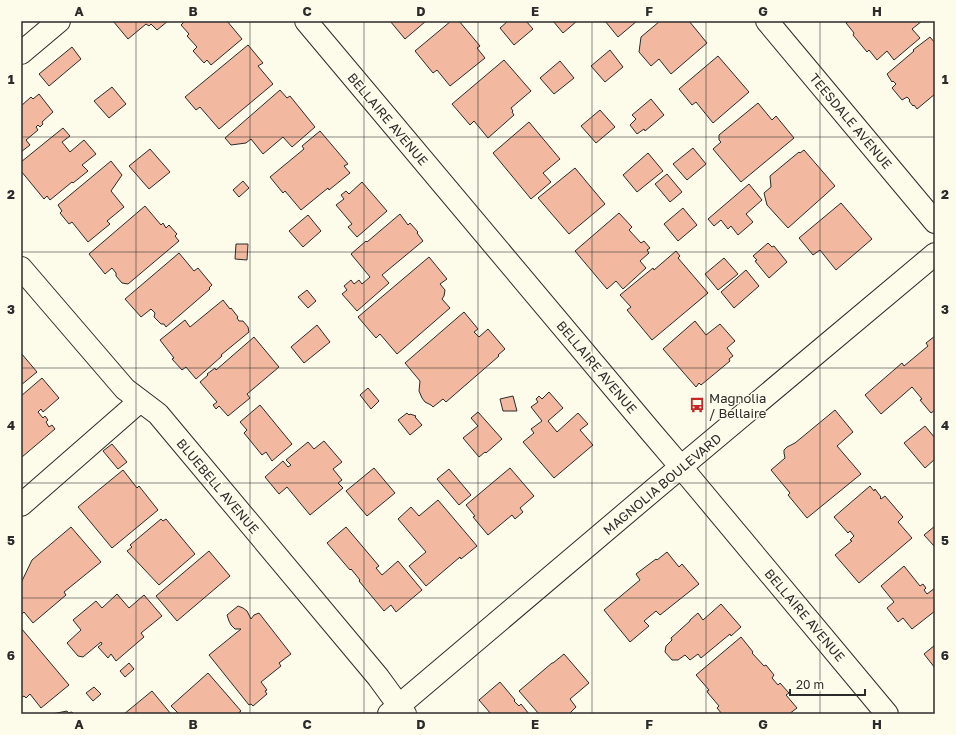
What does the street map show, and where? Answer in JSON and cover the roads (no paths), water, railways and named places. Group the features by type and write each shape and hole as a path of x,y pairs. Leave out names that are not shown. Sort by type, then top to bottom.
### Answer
{"street":[{"path":"21,53 59,21"},
{"name":"BELLAIRE AVENUE","path":"306,21 681,466 887,714"},
{"name":"TEESDALE AVENUE","path":"767,21 935,222"},
{"name":"MAGNOLIA BOULEVARD","path":"398,711 681,466 935,254"},
{"name":"BLUEBELL AVENUE","path":"21,268 125,389 158,414 378,677 398,711"},
{"path":"21,505 140,401"}],"place":[{"name":"Magnolia / Bellaire","path":"697,405"}]}
